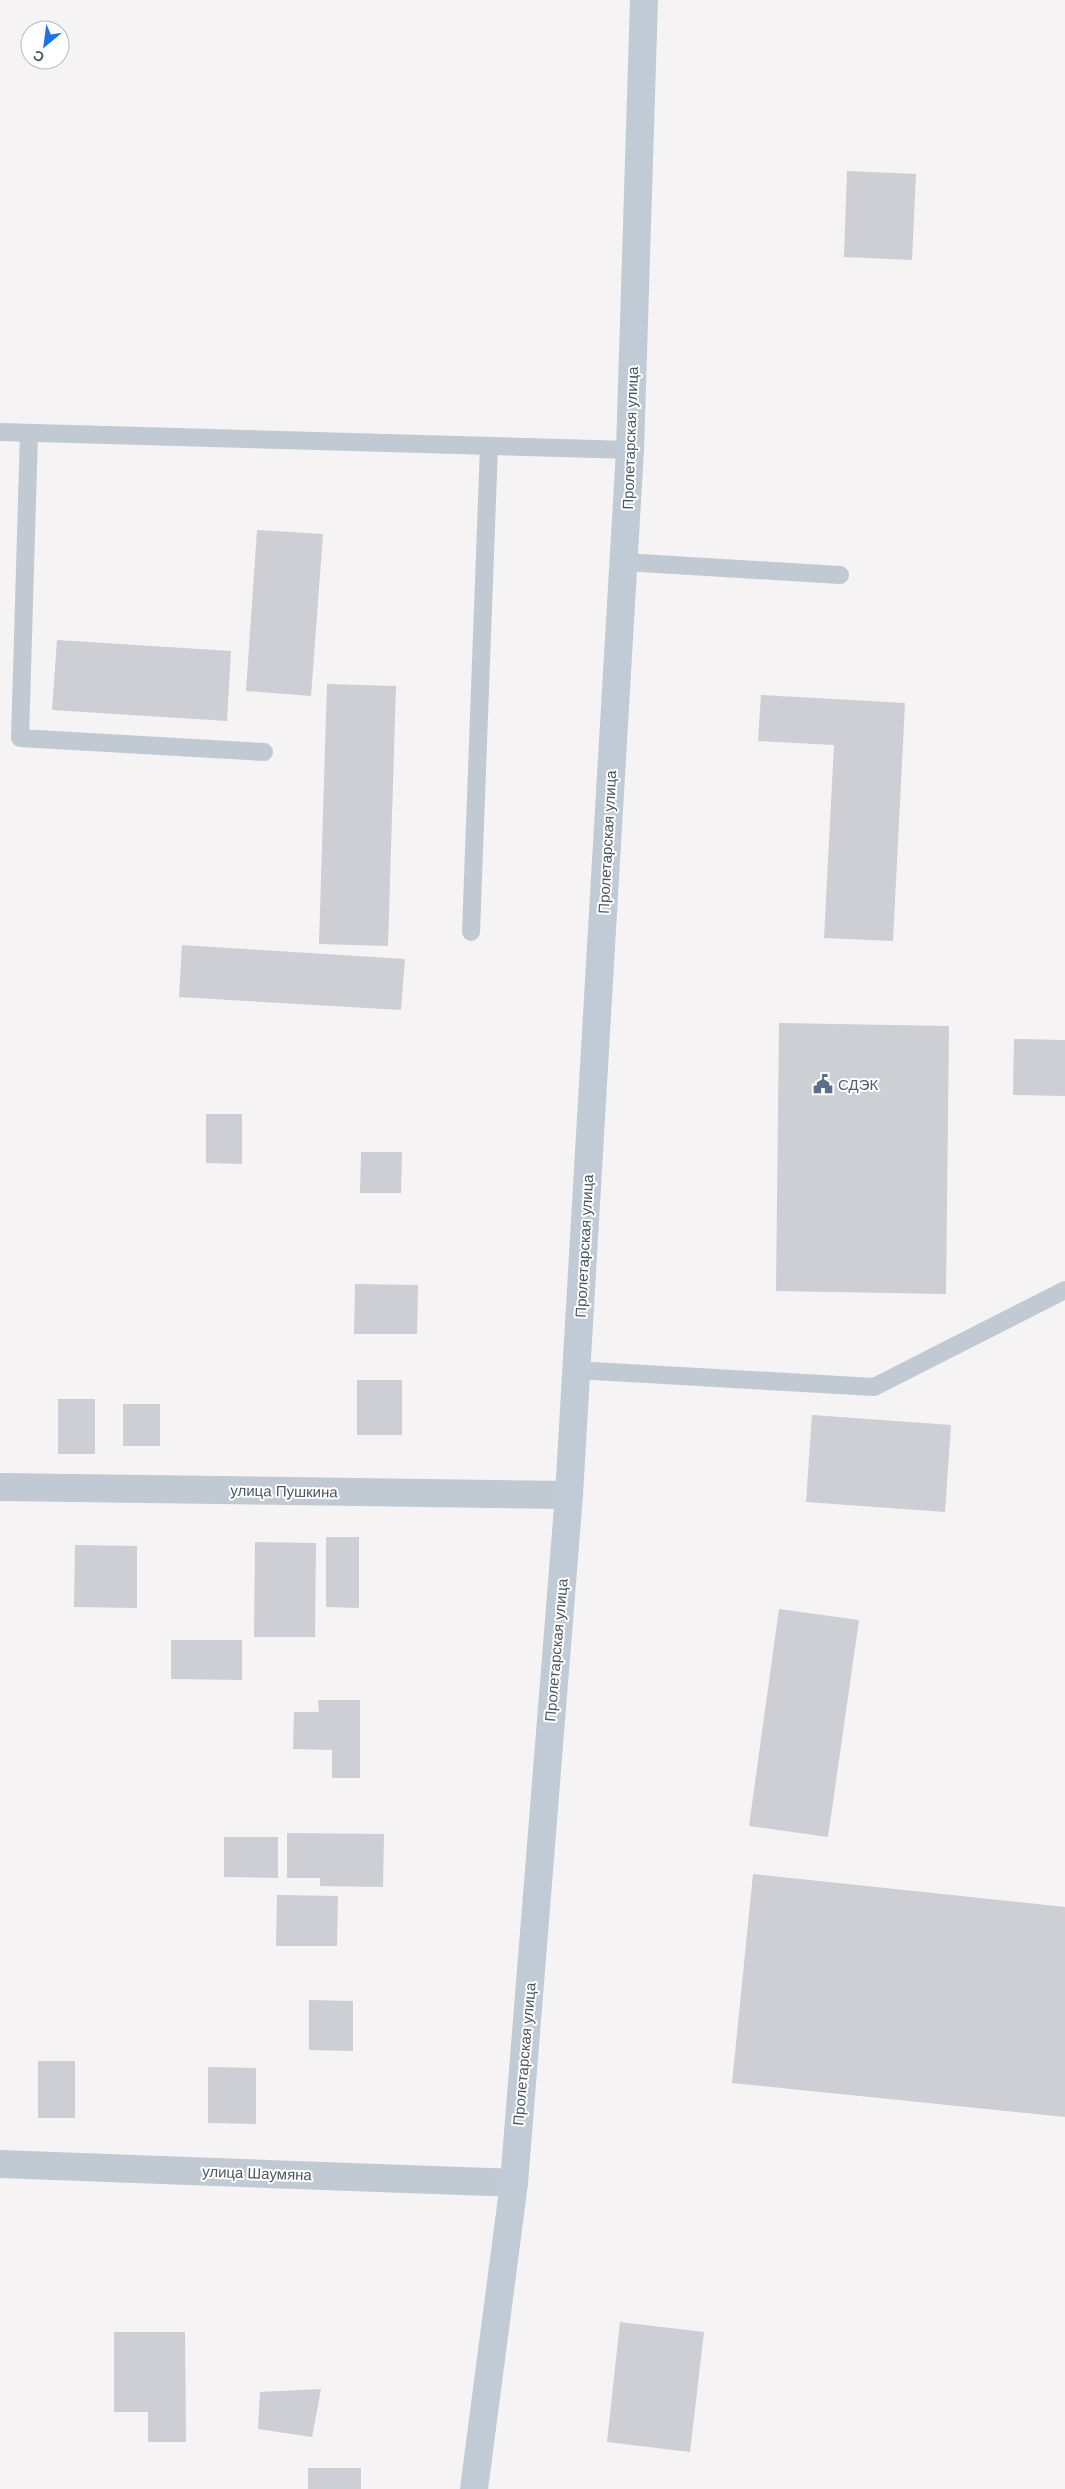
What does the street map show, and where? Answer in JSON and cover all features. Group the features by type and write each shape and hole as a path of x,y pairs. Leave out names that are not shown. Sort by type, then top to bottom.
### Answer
{"street":[{"name":"Пролетарская улица","path":"474,2489 514,2182 569,1495 630,450 644,0"},
{"name":"улица Пушкина","path":"0,1488 569,1495"},
{"name":"улица Шаумяна","path":"0,2164 514,2182"}],"lane":[{"path":"0,432 630,450"},
{"path":"29,433 20,738 264,752"},
{"path":"471,932 489,446"},
{"path":"624,562 840,575"},
{"path":"576,1370 874,1387 1065,1290"}],"building":[{"path":"847,171 916,174 912,260 844,257"},
{"path":"257,530 323,534 311,696 246,691"},
{"path":"57,640 231,651 227,721 52,710"},
{"path":"327,684 396,686 388,946 319,944"},
{"path":"761,695 905,703 893,941 824,938 834,745 758,741"},
{"path":"182,945 405,959 401,1010 179,997"},
{"path":"779,1023 949,1026 946,1294 776,1291"},
{"path":"1014,1039 1065,1040 1065,1096 1013,1095"},
{"path":"206,1114 242,1114 242,1164 206,1163"},
{"path":"361,1152 402,1152 401,1193 360,1193"},
{"path":"355,1284 418,1285 417,1334 354,1334"},
{"path":"357,1380 402,1380 402,1435 357,1435"},
{"path":"58,1399 95,1399 95,1454 58,1454"},
{"path":"123,1404 160,1404 160,1446 123,1446"},
{"path":"812,1415 951,1425 945,1512 806,1502"},
{"path":"326,1537 359,1537 359,1608 326,1607"},
{"path":"255,1542 316,1543 315,1637 254,1637"},
{"path":"75,1545 137,1546 137,1608 74,1607"},
{"path":"779,1609 859,1620 828,1837 749,1826"},
{"path":"171,1640 242,1640 242,1680 171,1679"},
{"path":"318,1700 360,1700 360,1778 332,1778 332,1750 293,1749 294,1712 319,1712"},
{"path":"287,1833 384,1834 383,1887 320,1886 320,1878 287,1878"},
{"path":"224,1837 278,1837 278,1878 224,1877"},
{"path":"753,1874 1065,1907 1065,2117 732,2083"},
{"path":"277,1895 338,1896 337,1946 276,1946"},
{"path":"309,2000 353,2001 353,2051 309,2050"},
{"path":"38,2061 75,2061 75,2118 38,2118"},
{"path":"208,2067 256,2068 256,2124 208,2123"},
{"path":"620,2322 704,2332 690,2452 607,2442"},
{"path":"114,2332 185,2332 186,2442 148,2442 148,2412 114,2412"},
{"path":"321,2389 312,2437 258,2429 260,2392"},
{"path":"308,2468 361,2468 361,2489 308,2489"}],"place":[{"name":"СДЭК","path":"823,1084"}]}
